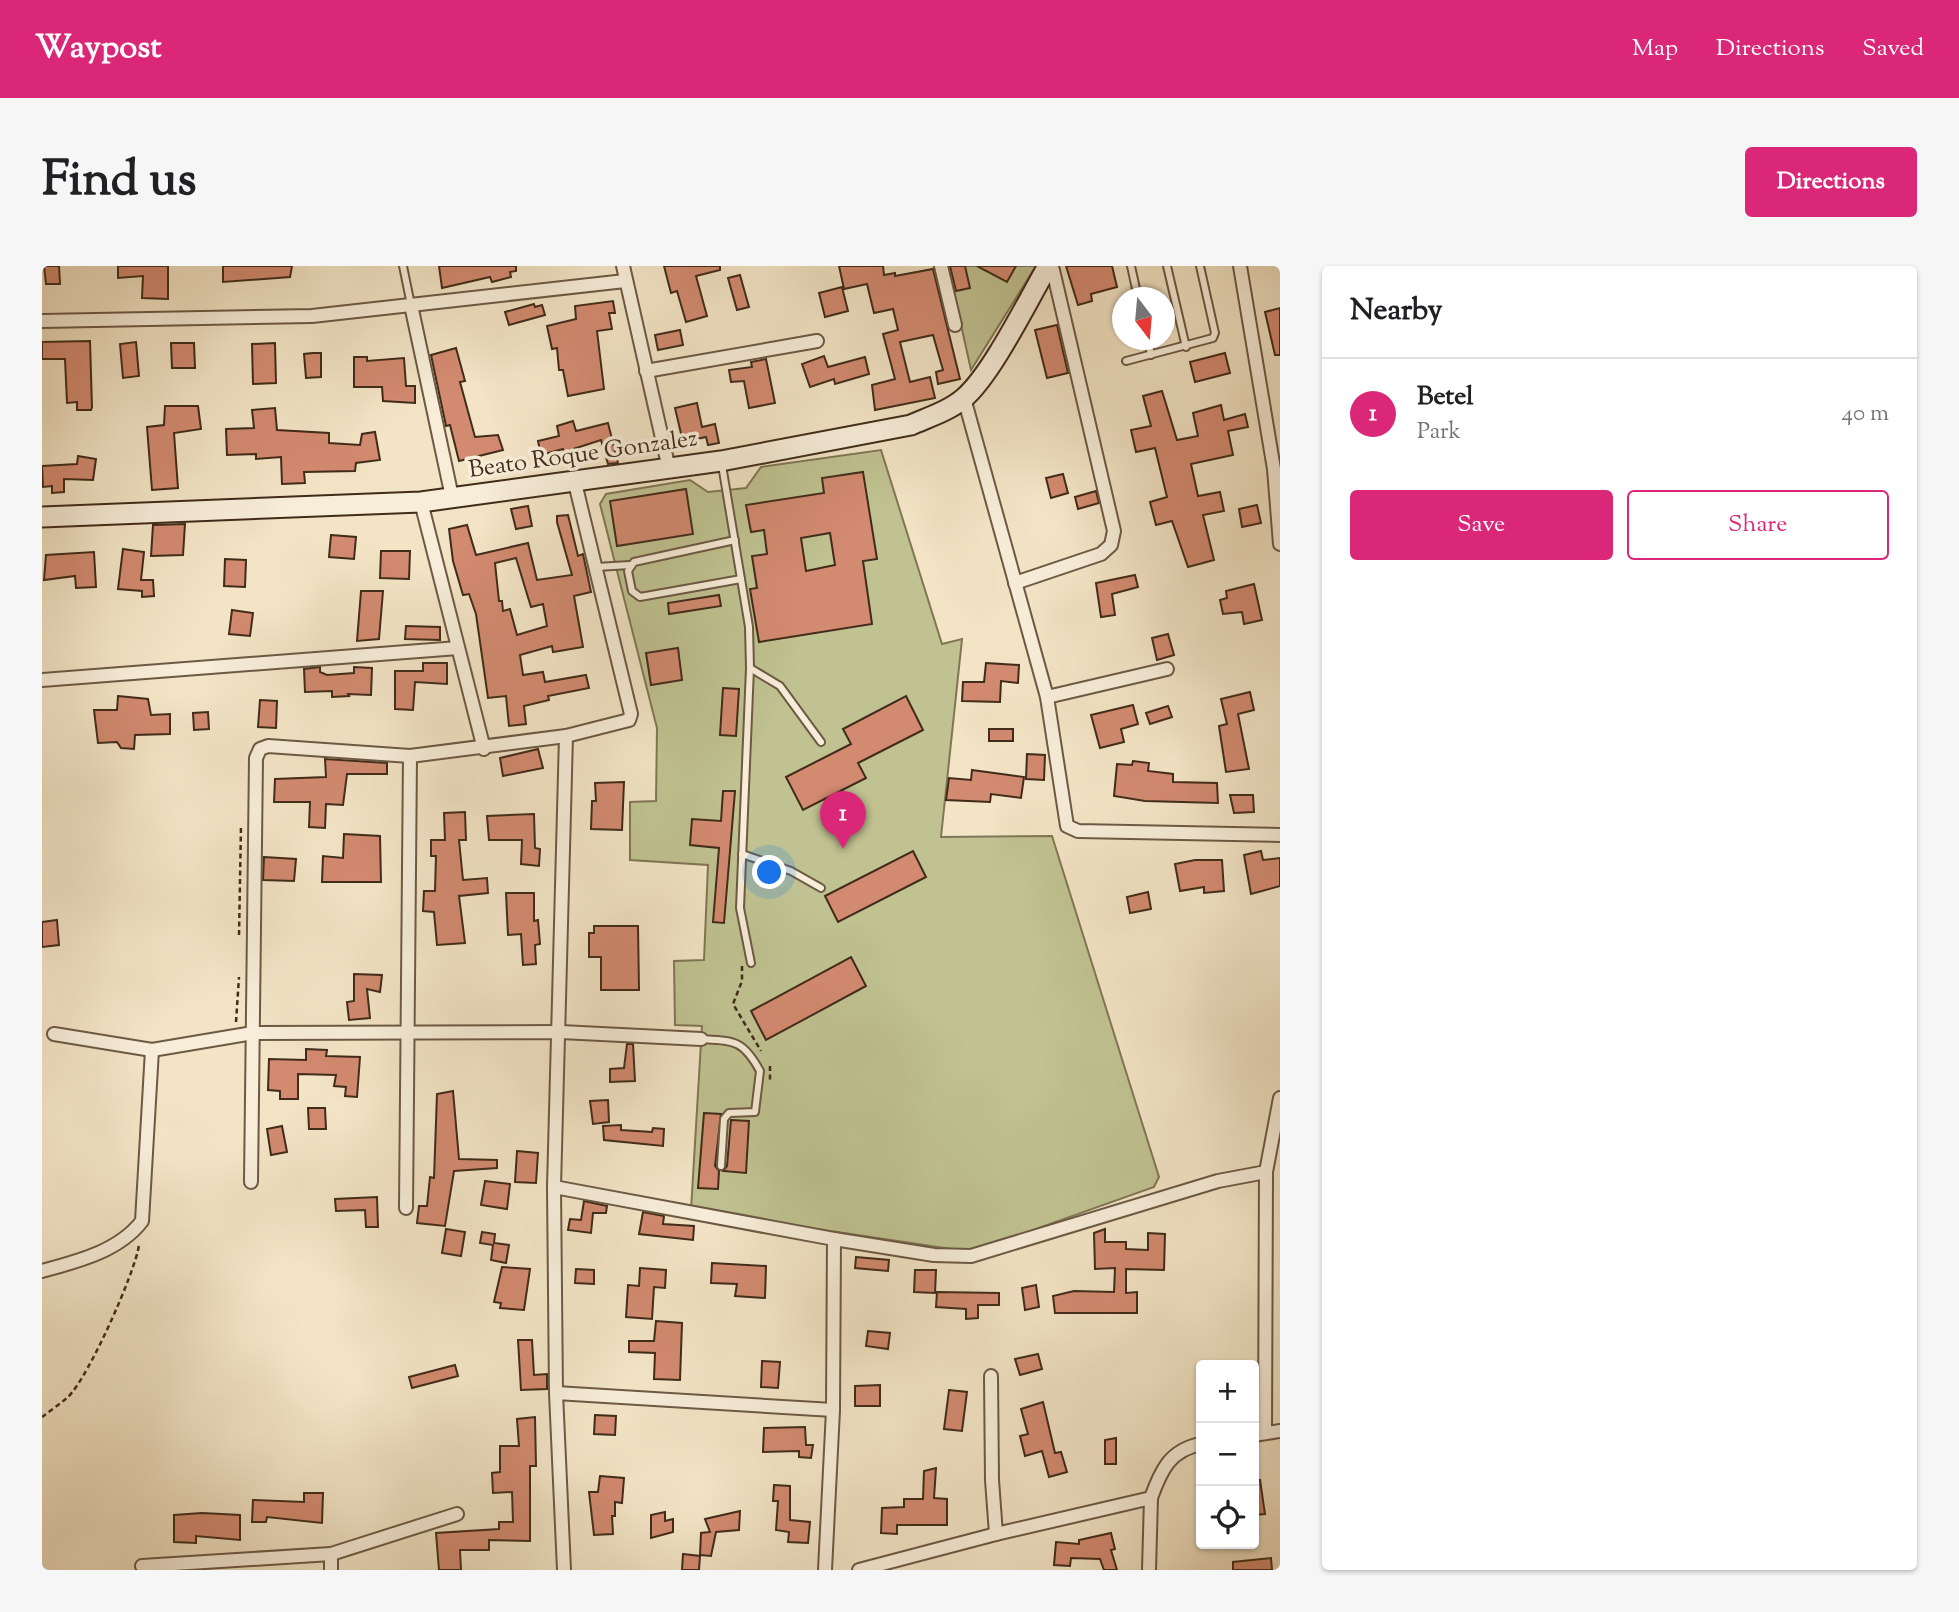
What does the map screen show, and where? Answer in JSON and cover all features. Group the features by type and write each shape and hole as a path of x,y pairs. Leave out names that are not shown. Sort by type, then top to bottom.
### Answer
{"street":[{"path":"623,266 669,469"},
{"path":"940,266 955,325"},
{"path":"1016,583 1101,554 1111,545 1114,531 1050,266"},
{"name":"Beato Roque Gonzalez","path":"42,517 421,502 721,461 911,425 940,413 964,398 983,377 1050,266"},
{"path":"1240,266 1277,469 1280,544"},
{"path":"42,321 312,316 625,281"},
{"path":"411,306 452,497"},
{"path":"646,371 817,341"},
{"path":"964,398 1047,697 1067,826 1078,831 1280,835"},
{"path":"251,1182 256,758 260,749 268,746 410,756 484,749 566,736 621,725 629,720 631,714 575,483"},
{"path":"421,502 484,749"},
{"path":"42,680 457,648"},
{"path":"1047,697 1167,670"},
{"path":"564,1570 556,1393 554,1187 561,1032 566,736"},
{"path":"406,1208 410,756"},
{"path":"54,1034 152,1050 253,1033 561,1032 701,1039"},
{"path":"42,1271 117,1245 130,1237 142,1220 152,1050"},
{"path":"1280,1098 1266,1172 1273,1275 1259,1434 1280,1431"},
{"path":"554,1187 934,1255 971,1256 1219,1181 1266,1172"},
{"path":"825,1570 832,1410 834,1238"},
{"path":"991,1376 992,1480 996,1534"},
{"path":"556,1393 832,1410"},
{"path":"1149,1570 1151,1498 1162,1471 1175,1453 1196,1446"},
{"path":"859,1570 996,1534 1151,1498"},
{"path":"142,1566 331,1553 457,1514"},
{"path":"331,1553 331,1570"}],"lane":[{"path":"402,266 411,306"},
{"path":"1131,266 1136,287"},
{"path":"1167,266 1186,347"},
{"path":"1126,361 1209,342 1215,333 1200,266"},
{"path":"1150,350 1151,355"},
{"path":"721,461 741,579 750,667 740,916 751,963"},
{"path":"596,567 630,565 735,540"},
{"path":"630,565 628,571 632,591 640,597 741,579"},
{"path":"750,667 780,686 821,741"},
{"path":"742,854 792,871 821,888"},
{"path":"701,1039 732,1041 742,1045 760,1071 755,1112 729,1113 724,1119 721,1166"}],"path":[{"path":"42,1417 70,1396 118,1307 138,1254 142,1220"}],"green space":[{"path":"948,266 1036,266 971,370"},
{"path":"881,450 942,644 962,639 941,837 1052,836 1159,1177 1154,1187 971,1252 691,1210 702,1026 675,1025 674,961 704,960 708,865 630,860 630,802 656,801 657,728 600,504 606,494 690,480 708,492 746,488 761,467"}],"building":[{"path":"44,266 59,266 60,284 46,284"},
{"path":"118,266 168,266 168,299 142,298 143,276 118,278"},
{"path":"223,266 292,266 290,277 223,282"},
{"path":"439,266 516,266 516,271 510,272 511,277 492,282 490,277 442,288"},
{"path":"664,266 720,266 720,270 696,276 707,316 686,322 677,291 671,293"},
{"path":"839,266 883,266 884,275 895,273 895,276 933,269 960,379 938,384 936,372 943,370 933,335 900,342 910,382 930,377 935,398 875,410 872,385 895,379 883,334 898,330 893,309 874,313 867,284 844,289"},
{"path":"950,266 965,266 970,288 956,291"},
{"path":"977,266 1016,266 1007,282"},
{"path":"1066,266 1112,266 1117,287 1091,294 1092,301 1078,305"},
{"path":"740,275 749,307 737,310 728,278"},
{"path":"842,287 848,311 825,317 819,293"},
{"path":"613,301 615,313 609,313 612,329 597,331 604,389 568,396 563,370 559,370 557,348 552,349 547,326 576,319 575,306"},
{"path":"534,304 535,307 542,305 545,315 509,325 505,312"},
{"path":"1280,308 1280,355 1275,355 1265,312"},
{"path":"1057,325 1068,373 1047,378 1035,330"},
{"path":"680,330 683,345 658,350 655,335"},
{"path":"90,341 92,407 91,410 77,410 77,402 67,403 65,359 42,359 42,342"},
{"path":"136,342 139,376 123,378 120,344"},
{"path":"171,343 194,343 195,368 172,368"},
{"path":"275,343 276,383 253,384 252,344"},
{"path":"456,348 465,381 460,382 475,437 498,435 503,450 459,461 450,425 446,426 431,355"},
{"path":"321,353 321,377 306,378 304,354"},
{"path":"1225,353 1230,373 1195,382 1190,362"},
{"path":"824,356 828,367 865,357 869,374 835,384 834,379 810,387 802,364"},
{"path":"354,357 367,357 367,361 404,358 406,386 415,386 415,403 383,401 382,387 354,387"},
{"path":"766,359 775,403 749,408 744,381 731,382 729,370 752,367 751,362"},
{"path":"1162,391 1177,440 1198,436 1193,413 1221,405 1224,420 1245,414 1248,427 1228,431 1233,455 1191,464 1198,496 1220,492 1224,511 1203,515 1214,560 1188,567 1172,521 1156,525 1150,502 1167,497 1155,448 1136,452 1131,430 1151,426 1143,396"},
{"path":"697,403 702,427 715,424 719,443 708,445 706,437 683,442 675,408"},
{"path":"165,406 198,406 201,429 174,433 178,488 152,490 147,427 164,425"},
{"path":"275,408 277,430 329,433 329,443 360,445 362,434 375,432 380,460 356,463 355,471 304,472 305,483 282,484 281,457 256,459 256,454 227,455 226,429 254,428 252,410"},
{"path":"573,421 576,431 608,423 618,463 608,464 601,440 564,452 563,449 541,455 538,441 559,436 557,426"},
{"path":"78,456 96,459 93,480 64,479 64,492 52,493 52,486 43,487 42,466 77,464"},
{"path":"863,472 877,559 863,561 872,624 759,642 750,589 757,588 752,556 767,554 764,530 751,532 746,505 824,493 822,478","holes":["830,533 835,565 806,571 801,538"]},
{"path":"1063,474 1068,493 1051,498 1046,478"},
{"path":"686,489 693,534 617,546 610,501"},
{"path":"1096,491 1099,503 1078,509 1075,497"},
{"path":"1257,505 1261,523 1242,527 1239,509"},
{"path":"528,506 532,526 516,529 511,509"},
{"path":"568,515 578,556 583,554 591,592 574,596 583,647 553,652 552,646 520,655 523,675 543,672 545,682 586,675 589,688 548,696 549,700 524,706 526,724 509,726 506,696 488,698 476,614 469,594 463,595 453,561 449,529 467,525 476,555 528,543 537,580 572,575 557,516","holes":["516,558 531,607 543,604 547,626 517,635 510,609 503,611 502,601 499,601 495,563"]},
{"path":"185,524 183,555 151,556 153,525"},
{"path":"331,535 356,537 354,559 329,557"},
{"path":"123,549 144,552 141,580 153,580 154,596 142,597 142,591 118,589"},
{"path":"381,551 410,551 409,579 380,578"},
{"path":"94,552 96,587 76,588 75,576 44,580 46,555"},
{"path":"225,559 246,560 245,587 224,586"},
{"path":"1135,575 1138,587 1112,594 1115,615 1101,617 1096,583"},
{"path":"1254,584 1262,620 1244,624 1242,612 1223,614 1220,600 1227,598 1226,591"},
{"path":"361,591 383,591 379,639 357,641"},
{"path":"719,595 721,606 669,614 668,603"},
{"path":"232,610 253,613 250,636 229,634"},
{"path":"406,626 440,627 440,640 405,639"},
{"path":"1168,634 1174,655 1157,660 1152,638"},
{"path":"678,648 682,680 651,685 646,653"},
{"path":"423,663 447,663 447,684 415,682 413,710 395,709 395,671 423,671"},
{"path":"986,663 1019,665 1018,683 1001,681 1000,702 962,701 963,682 984,682"},
{"path":"320,667 320,672 327,675 354,673 354,667 372,668 371,695 348,694 349,696 332,697 332,691 305,692 304,669"},
{"path":"723,688 739,689 736,736 720,735"},
{"path":"1250,692 1254,710 1238,714 1249,769 1226,772 1219,726 1227,724 1221,699"},
{"path":"118,696 148,699 151,715 170,714 170,734 135,735 134,749 121,748 117,742 98,743 94,710 117,710"},
{"path":"906,696 923,730 858,763 866,778 803,810 786,777 851,744 843,729"},
{"path":"260,700 277,701 276,728 258,727"},
{"path":"1133,705 1138,724 1121,729 1124,742 1100,748 1091,715"},
{"path":"1168,706 1172,717 1150,724 1146,713"},
{"path":"208,712 209,729 194,730 193,713"},
{"path":"989,729 1013,729 1013,741 989,741"},
{"path":"538,749 543,768 503,776 500,758"},
{"path":"1027,754 1045,755 1044,780 1026,779"},
{"path":"325,759 387,763 387,774 347,774 343,805 326,804 325,828 309,827 310,802 274,802 275,779 326,777"},
{"path":"1133,761 1149,763 1148,771 1173,774 1173,782 1217,783 1218,803 1145,801 1114,796 1117,764 1132,765"},
{"path":"972,770 1024,777 1021,798 991,794 990,802 946,800 949,778 971,780"},
{"path":"624,782 622,830 591,829 592,801 596,801 595,783"},
{"path":"723,791 735,791 724,923 713,922 719,848 690,845 692,819 721,821"},
{"path":"1230,795 1253,795 1254,812 1234,813"},
{"path":"465,812 466,840 459,840 463,880 487,878 488,893 459,896 465,943 437,945 434,912 423,911 424,891 435,891 436,856 431,856 431,840 445,840 444,813"},
{"path":"534,814 535,848 540,849 539,866 521,864 522,840 489,840 487,816"},
{"path":"344,834 380,836 381,882 322,882 323,856 343,858"},
{"path":"913,851 926,877 838,922 825,896"},
{"path":"1261,851 1263,860 1280,858 1280,886 1251,894 1244,855"},
{"path":"264,857 296,859 294,881 263,880"},
{"path":"1195,860 1222,860 1224,891 1204,893 1204,887 1180,891 1175,864"},
{"path":"1148,892 1151,909 1130,913 1127,897"},
{"path":"506,893 534,893 534,921 538,920 540,944 535,945 536,964 523,965 521,934 508,935"},
{"path":"57,920 59,945 42,947 42,922"},
{"path":"594,926 638,926 639,990 601,990 601,957 589,957 589,933 594,933"},
{"path":"851,957 866,986 766,1040 751,1011"},
{"path":"354,974 382,975 380,992 367,989 370,1018 349,1020 347,1002 354,1001"},
{"path":"627,1044 633,1044 635,1081 610,1082 610,1069 624,1068"},
{"path":"306,1049 327,1050 326,1056 360,1057 357,1097 345,1096 346,1087 334,1086 336,1075 298,1074 298,1099 280,1099 280,1091 268,1090 269,1059 306,1060"},
{"path":"453,1091 459,1159 497,1160 497,1168 454,1171 445,1226 417,1223 419,1206 427,1206 430,1177 434,1178 437,1094"},
{"path":"608,1100 609,1122 593,1124 590,1101"},
{"path":"308,1108 325,1108 326,1129 309,1129"},
{"path":"704,1113 721,1114 715,1166 719,1171 718,1189 698,1188"},
{"path":"731,1120 749,1121 746,1173 723,1171 727,1166"},
{"path":"621,1125 621,1130 652,1132 653,1128 664,1129 663,1146 604,1140 603,1126"},
{"path":"282,1126 287,1152 271,1155 267,1129"},
{"path":"517,1151 538,1153 536,1183 515,1182"},
{"path":"485,1181 510,1184 507,1209 481,1205"},
{"path":"377,1197 378,1227 366,1227 365,1210 336,1211 335,1199"},
{"path":"584,1201 607,1206 606,1213 593,1213 591,1233 568,1230 570,1219 581,1220"},
{"path":"643,1212 664,1216 663,1224 694,1226 693,1240 639,1234"},
{"path":"446,1229 465,1232 461,1256 442,1253"},
{"path":"1105,1229 1105,1242 1126,1242 1126,1249 1148,1250 1148,1233 1165,1234 1164,1270 1126,1269 1126,1293 1137,1292 1137,1313 1055,1313 1053,1296 1074,1291 1114,1292 1115,1268 1095,1269 1094,1233"},
{"path":"482,1232 495,1234 494,1243 509,1245 506,1263 491,1260 493,1245 480,1243"},
{"path":"856,1257 889,1260 888,1271 855,1268"},
{"path":"712,1263 766,1266 765,1298 735,1296 737,1284 711,1283"},
{"path":"502,1267 530,1269 524,1310 500,1308 501,1303 494,1302"},
{"path":"640,1268 666,1270 665,1288 654,1287 652,1319 626,1317 628,1285 639,1286"},
{"path":"576,1269 594,1270 594,1284 575,1283"},
{"path":"915,1270 936,1270 935,1293 914,1292"},
{"path":"1036,1285 1039,1307 1025,1310 1022,1288"},
{"path":"937,1292 999,1293 999,1305 978,1305 978,1318 966,1319 966,1309 936,1307"},
{"path":"656,1321 682,1323 680,1380 654,1379 655,1353 629,1352 629,1341 654,1341"},
{"path":"868,1331 890,1333 888,1349 866,1346"},
{"path":"518,1340 532,1340 534,1375 547,1374 547,1389 521,1390"},
{"path":"1038,1354 1042,1369 1020,1375 1015,1359"},
{"path":"762,1361 780,1362 778,1388 761,1387"},
{"path":"455,1365 458,1376 412,1388 409,1377"},
{"path":"880,1385 880,1406 855,1406 855,1386"},
{"path":"949,1390 967,1392 962,1431 944,1429"},
{"path":"1043,1402 1055,1453 1061,1452 1067,1472 1049,1477 1042,1451 1025,1456 1020,1436 1028,1434 1021,1409"},
{"path":"595,1415 616,1416 615,1435 594,1434"},
{"path":"535,1417 536,1466 530,1466 530,1541 489,1540 489,1550 460,1550 461,1570 439,1570 436,1533 499,1529 499,1522 513,1522 512,1492 493,1493 492,1473 500,1472 500,1446 519,1446 517,1419"},
{"path":"805,1427 806,1445 813,1445 811,1458 799,1457 799,1451 763,1452 764,1428"},
{"path":"1116,1438 1116,1464 1105,1464 1105,1440"},
{"path":"936,1468 934,1498 947,1499 947,1525 897,1525 897,1534 881,1533 882,1508 904,1507 904,1499 923,1499 924,1471"},
{"path":"600,1476 624,1478 622,1503 615,1502 615,1516 612,1516 613,1534 594,1535 589,1492 598,1492"},
{"path":"1259,1480 1265,1514 1259,1515 1259,1486"},
{"path":"774,1485 790,1486 790,1520 810,1522 808,1543 788,1542 789,1532 776,1530 778,1501 773,1501"},
{"path":"304,1493 323,1493 322,1523 267,1517 266,1522 252,1522 253,1500 304,1502"},
{"path":"740,1511 739,1530 716,1532 711,1556 700,1555 701,1533 710,1532 705,1519"},
{"path":"665,1512 665,1521 673,1519 673,1532 651,1538 651,1515"},
{"path":"174,1515 240,1515 240,1540 196,1536 196,1543 174,1542"},
{"path":"1111,1533 1115,1549 1111,1550 1117,1570 1104,1570 1100,1559 1071,1558 1070,1566 1054,1565 1056,1542 1079,1544 1079,1540"},
{"path":"683,1554 700,1556 699,1570 682,1570"},
{"path":"1271,1558 1272,1570 1233,1570 1233,1562"}],"place":[{"name":"Betel","path":"843,849"}]}
